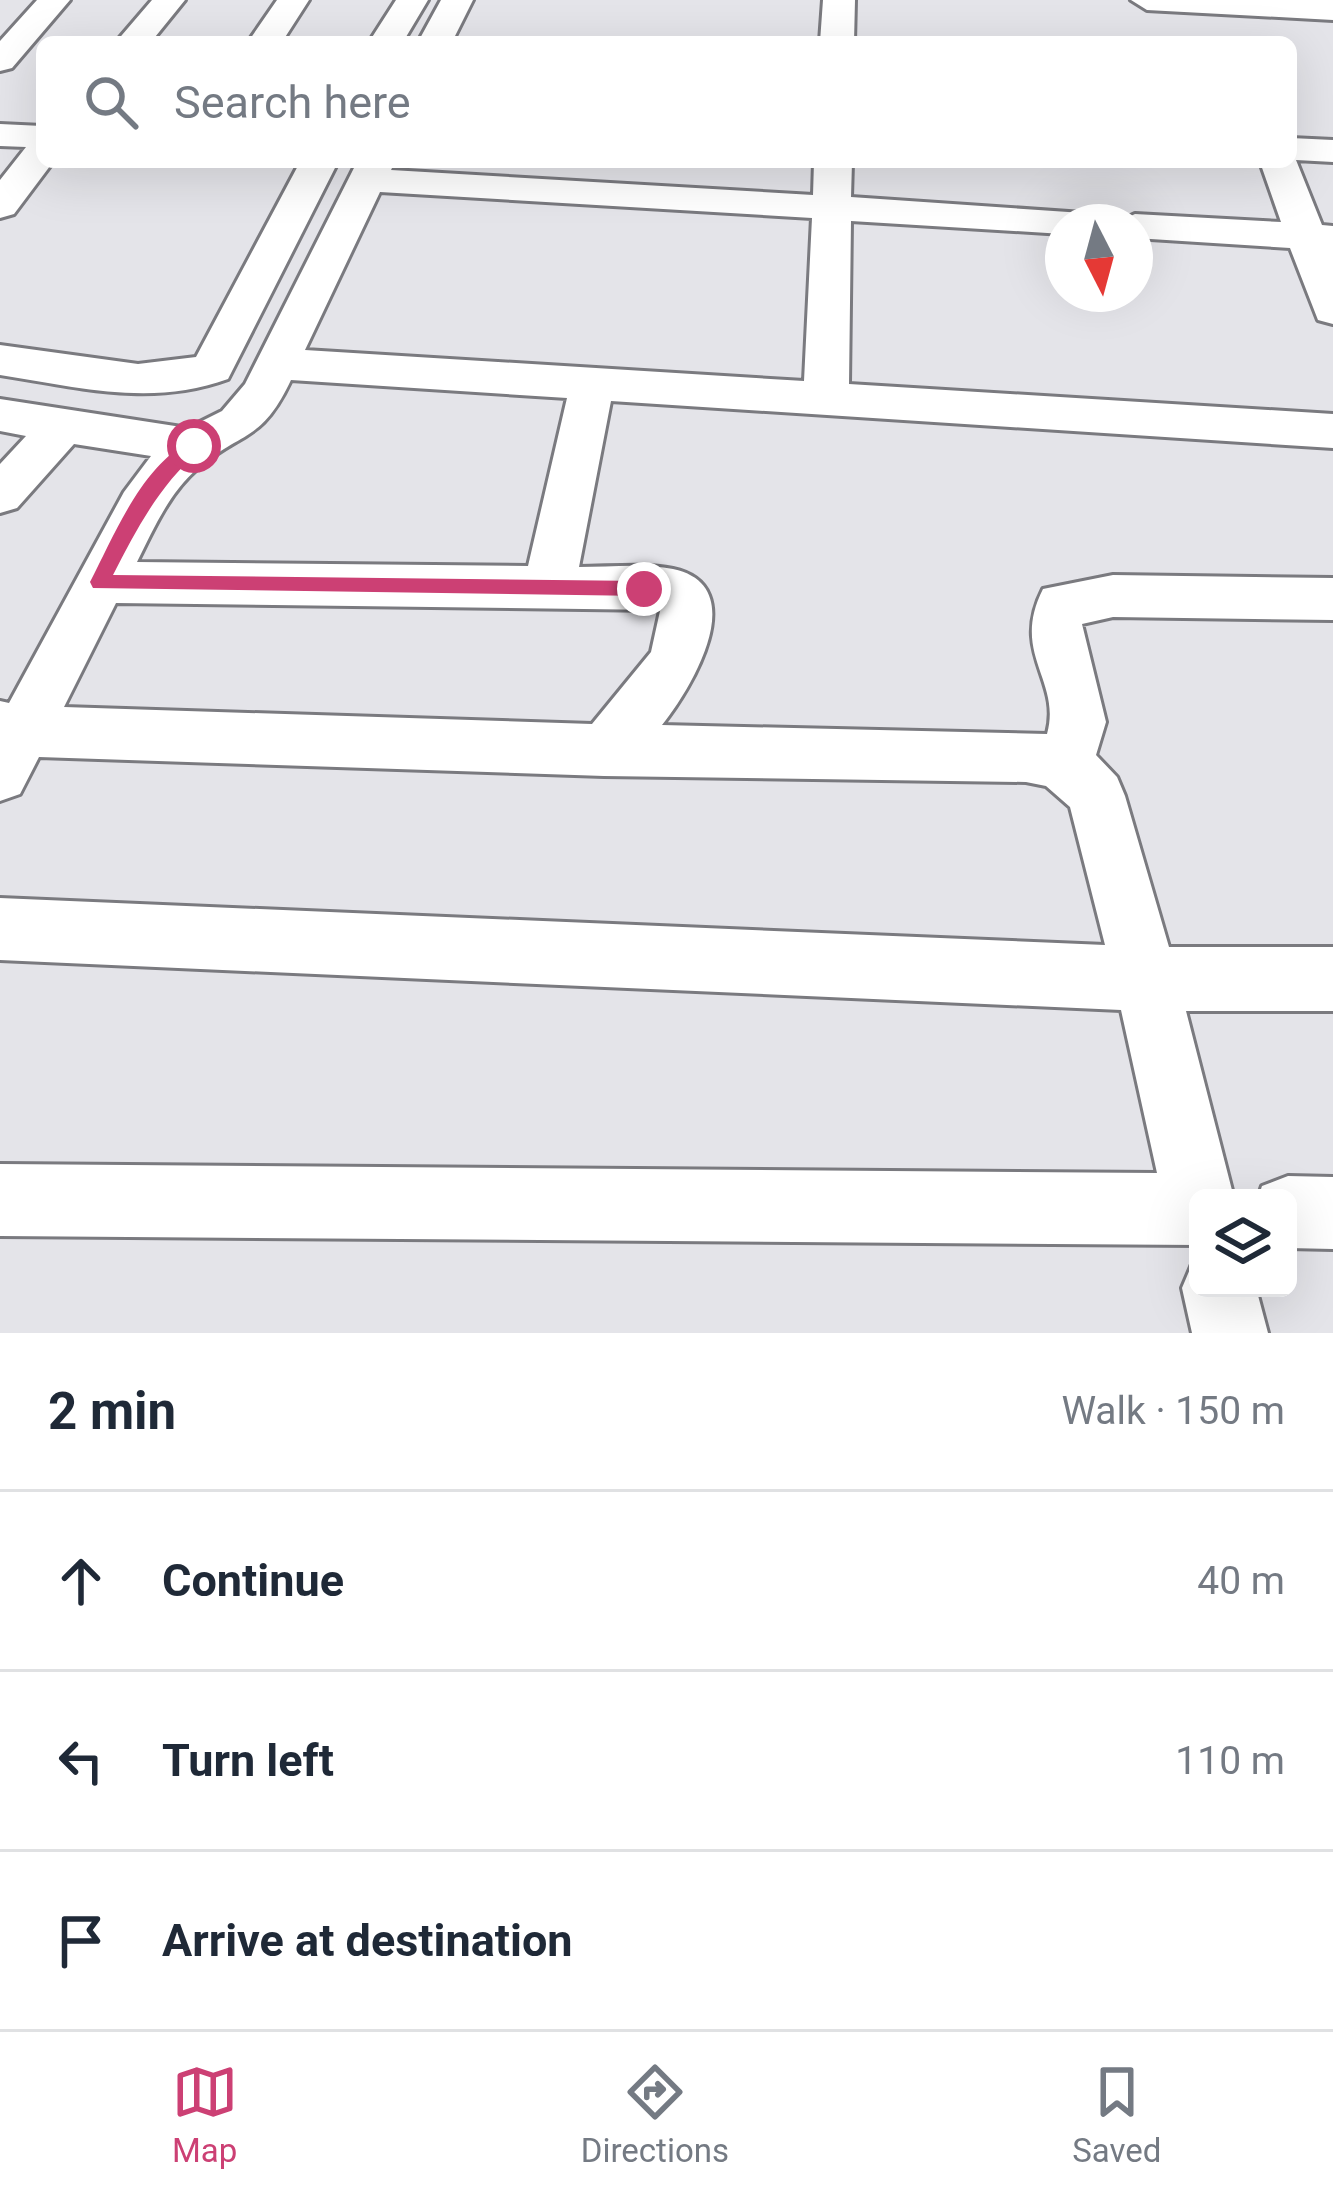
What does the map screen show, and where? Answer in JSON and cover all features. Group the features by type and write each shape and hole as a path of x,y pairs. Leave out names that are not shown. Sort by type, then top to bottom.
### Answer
{"street":[{"path":"0,61 54,0"},
{"path":"138,36 169,0"},
{"path":"269,36 293,0"},
{"path":"390,36 412,0"},
{"path":"438,36 457,0"},
{"path":"837,36 838,0"},
{"path":"1147,0 1333,10"},
{"path":"1221,2 1233,36"},
{"path":"0,61 36,63"},
{"path":"0,135 36,137"},
{"path":"1297,149 1333,152"},
{"path":"0,206 36,159"},
{"path":"0,360 164,380 192,377 212,368 316,168"},
{"path":"826,399 833,168"},
{"path":"1282,168 1320,237 1333,310"},
{"path":"1045,221 372,171 278,364 244,422 194,446 165,470 7,744 1002,755 1061,762 1081,774 1096,796 1196,1189"},
{"path":"1153,227 1320,237"},
{"path":"278,364 1333,431"},
{"path":"549,586 592,384"},
{"path":"0,415 194,446"},
{"path":"0,495 62,427"},
{"path":"99,582 671,589 687,603 683,637 647,704 604,750"},
{"path":"1061,762 1078,744 1080,727 1056,634 1061,604 1113,596 1333,599"},
{"path":"0,929 1146,979 1333,980"},
{"path":"0,1201 1189,1209"},
{"path":"1297,1212 1333,1213"},
{"path":"1222,1297 1230,1333"}],"route":[{"path":"194,446 165,470 99,582 644,589"}]}
